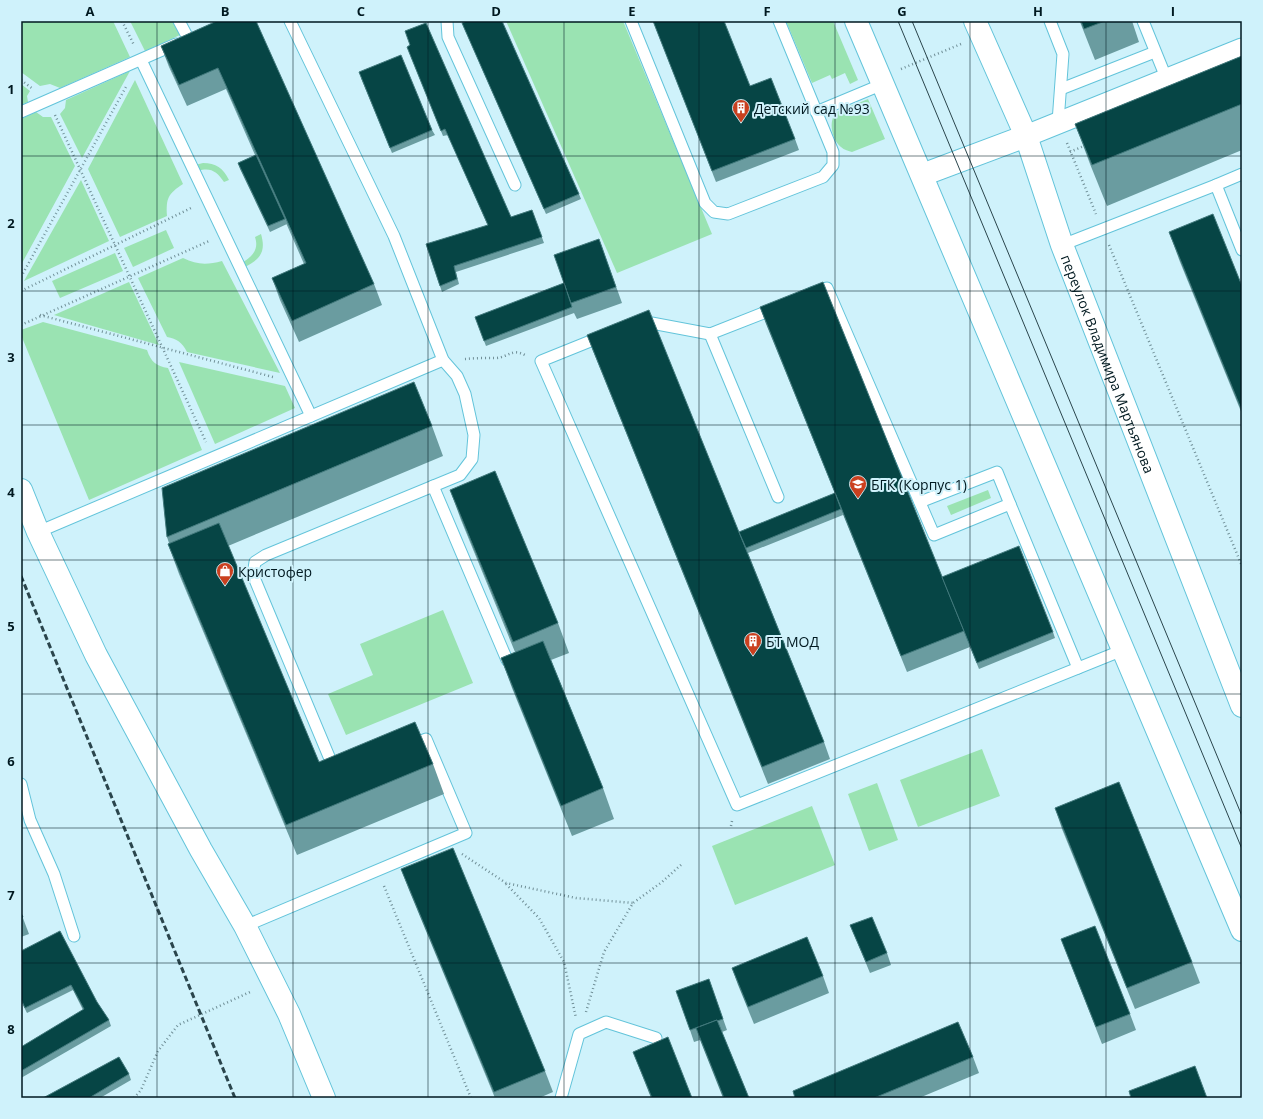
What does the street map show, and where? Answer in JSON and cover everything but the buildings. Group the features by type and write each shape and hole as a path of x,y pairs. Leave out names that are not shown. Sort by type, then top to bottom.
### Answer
{"street":[{"path":"856,21 1242,930"},
{"name":"переулок Владимира Мартьянова","path":"978,28 1026,136 1062,245 1242,706"},
{"path":"922,175 1026,136 1242,49"},
{"path":"21,490 38,532 96,655 201,850 245,926 289,1014 324,1098"}],"lane":[{"path":"21,112 191,37 180,21"},
{"path":"290,21 394,236 443,360 457,376 465,394 474,435 472,459 460,474 266,555 255,562 253,575 336,776 344,773"},
{"path":"447,21 448,37 515,185"},
{"path":"631,21 706,203 714,212 728,214 823,177 833,165 833,152 779,21"},
{"path":"1050,21 1063,54 1058,122"},
{"path":"1143,21 1167,80"},
{"path":"1061,89 1155,52"},
{"path":"141,60 311,416"},
{"path":"816,112 881,80"},
{"path":"1062,245 1242,174"},
{"path":"1216,185 1242,250"},
{"path":"805,296 827,288 934,535 1010,504"},
{"path":"628,326 642,321 710,334 783,305"},
{"path":"613,332 541,361 737,805 1123,650"},
{"path":"710,334 778,497"},
{"path":"38,532 443,360"},
{"path":"920,502 997,472 1078,668"},
{"path":"433,486 507,660"},
{"path":"245,926 466,833 426,739 399,750"},
{"path":"21,784 30,820 54,874 74,936"},
{"path":"561,1098 579,1034 606,1022 656,1038"}],"path":[{"path":"21,277 141,60 122,21"},
{"path":"881,80 978,28"},
{"path":"48,100 213,457"},
{"path":"1058,122 1242,566"},
{"path":"1070,152 1091,143"},
{"path":"21,291 208,200"},
{"path":"21,325 224,234"},
{"path":"40,316 295,382"},
{"path":"443,360 487,357 495,358 504,357 512,352 520,352 528,357 541,361"},
{"path":"444,843 506,883 539,918 564,962 579,1034"},
{"path":"579,1034 604,952 633,903 662,882 683,863"},
{"path":"378,870 471,1098"},
{"path":"506,883 576,898 633,903"},
{"path":"134,1098 141,1090 158,1051 178,1025 250,992"}],"green space":[{"path":"21,21 113,21 130,57 60,88 50,84 40,86 21,72"},
{"path":"130,21 174,21 180,35 145,51"},
{"path":"506,21 623,21 712,234 617,273"},
{"path":"786,21 833,21 858,80 850,84 845,73 832,79 830,75 812,83"},
{"path":"130,71 82,158 60,114 65,108 66,100"},
{"path":"135,80 183,184 169,197 167,216 120,237 88,169"},
{"path":"21,84 30,91 27,96 28,102 21,105"},
{"path":"868,99 885,139 852,152 845,150 838,144 833,135 832,121 834,116 842,109"},
{"path":"36,112 43,117 51,117 75,166 21,265 21,119"},
{"path":"203,163 212,164 219,167 229,180 224,182 216,173 210,170 198,171 195,165"},
{"path":"81,180 109,241 24,281"},
{"path":"166,230 174,248 133,267 124,248"},
{"path":"261,234 263,245 261,254 255,261 245,267 243,262 252,255 256,249 255,237"},
{"path":"115,253 123,271 60,298 52,281"},
{"path":"183,258 202,264 222,261 280,373 187,352 179,342 167,337 138,278"},
{"path":"129,282 159,345 54,315"},
{"path":"43,322 147,350 154,363 168,368 202,450 89,500 21,335 21,330"},
{"path":"179,362 285,386 295,408 215,444"},
{"path":"988,490 991,498 951,515 947,506"},
{"path":"443,610 473,683 346,735 328,694 373,675 360,644"},
{"path":"982,749 1000,796 918,827 900,780"},
{"path":"877,783 898,840 869,851 848,794"},
{"path":"812,806 835,865 735,905 712,846"}],"tram line":[{"path":"898,21 1242,849"},
{"path":"912,21 1242,816"}],"railway":[{"path":"21,576 235,1098"}],"place":[{"name":"Детский сад №93","path":"741,123"},
{"name":"БГК (Корпус 1)","path":"858,499"},
{"name":"Кристофер","path":"225,586"},
{"name":"БТ МОД","path":"753,656"}]}
